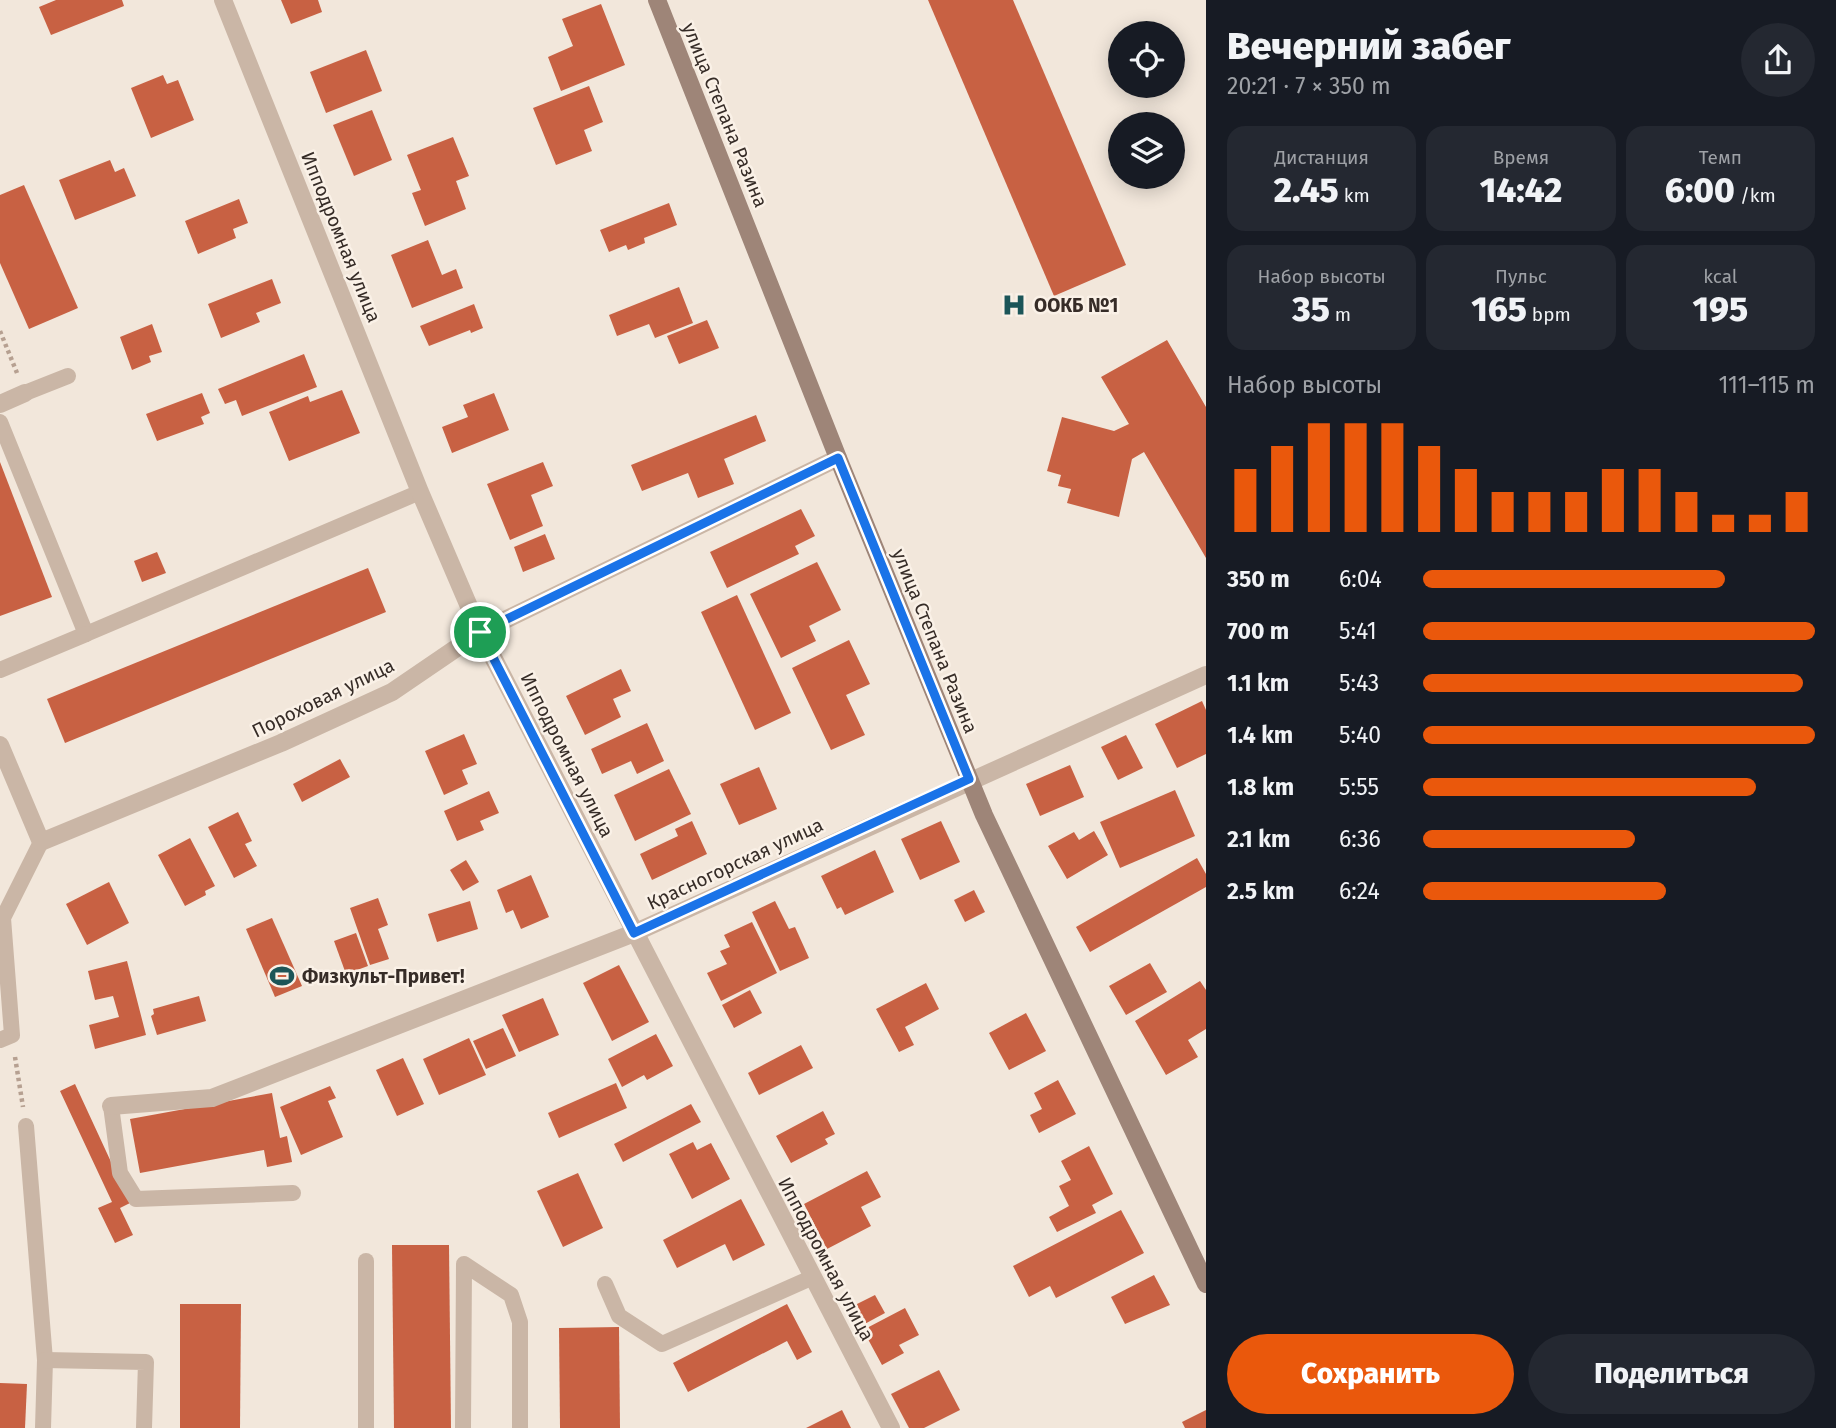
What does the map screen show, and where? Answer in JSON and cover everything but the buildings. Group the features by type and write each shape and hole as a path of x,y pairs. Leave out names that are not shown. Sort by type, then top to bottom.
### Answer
{"main road":[{"name":"улица Степана Разина","path":"657,0 838,458 969,779 1206,1284"}],"street":[{"name":"Ипподромная улица","path":"223,0 420,492 480,632 811,1278 891,1428"},
{"path":"0,404 25,393"},
{"name":"Пороховая улица","path":"41,842 281,744 391,692 480,632 838,458"},
{"name":"Красногорская улица","path":"111,1106 212,1098 634,933 969,779 1206,675"},
{"path":"0,745 41,842"}],"lane":[{"path":"25,393 68,376"},
{"path":"0,422 86,634"},
{"path":"0,670 420,492"},
{"path":"6,1038 3,918 41,842"},
{"path":"111,1106 120,1172 136,1199 293,1193"},
{"path":"26,1126 44,1360 43,1428"},
{"path":"366,1261 366,1428"},
{"path":"463,1428 464,1264 511,1294 520,1322 520,1428"},
{"path":"605,1283 619,1316 662,1344 811,1278"},
{"path":"44,1360 146,1362 144,1428"}],"path":[{"path":"0,331 25,393"},
{"path":"6,1038 26,1126"}],"place":[{"name":"ООКБ №1","path":"1014,305"},
{"name":"Физкульт-Привет!","path":"282,976"}],"route":[{"path":"838,458 969,779 634,933 480,632 838,458"}]}
